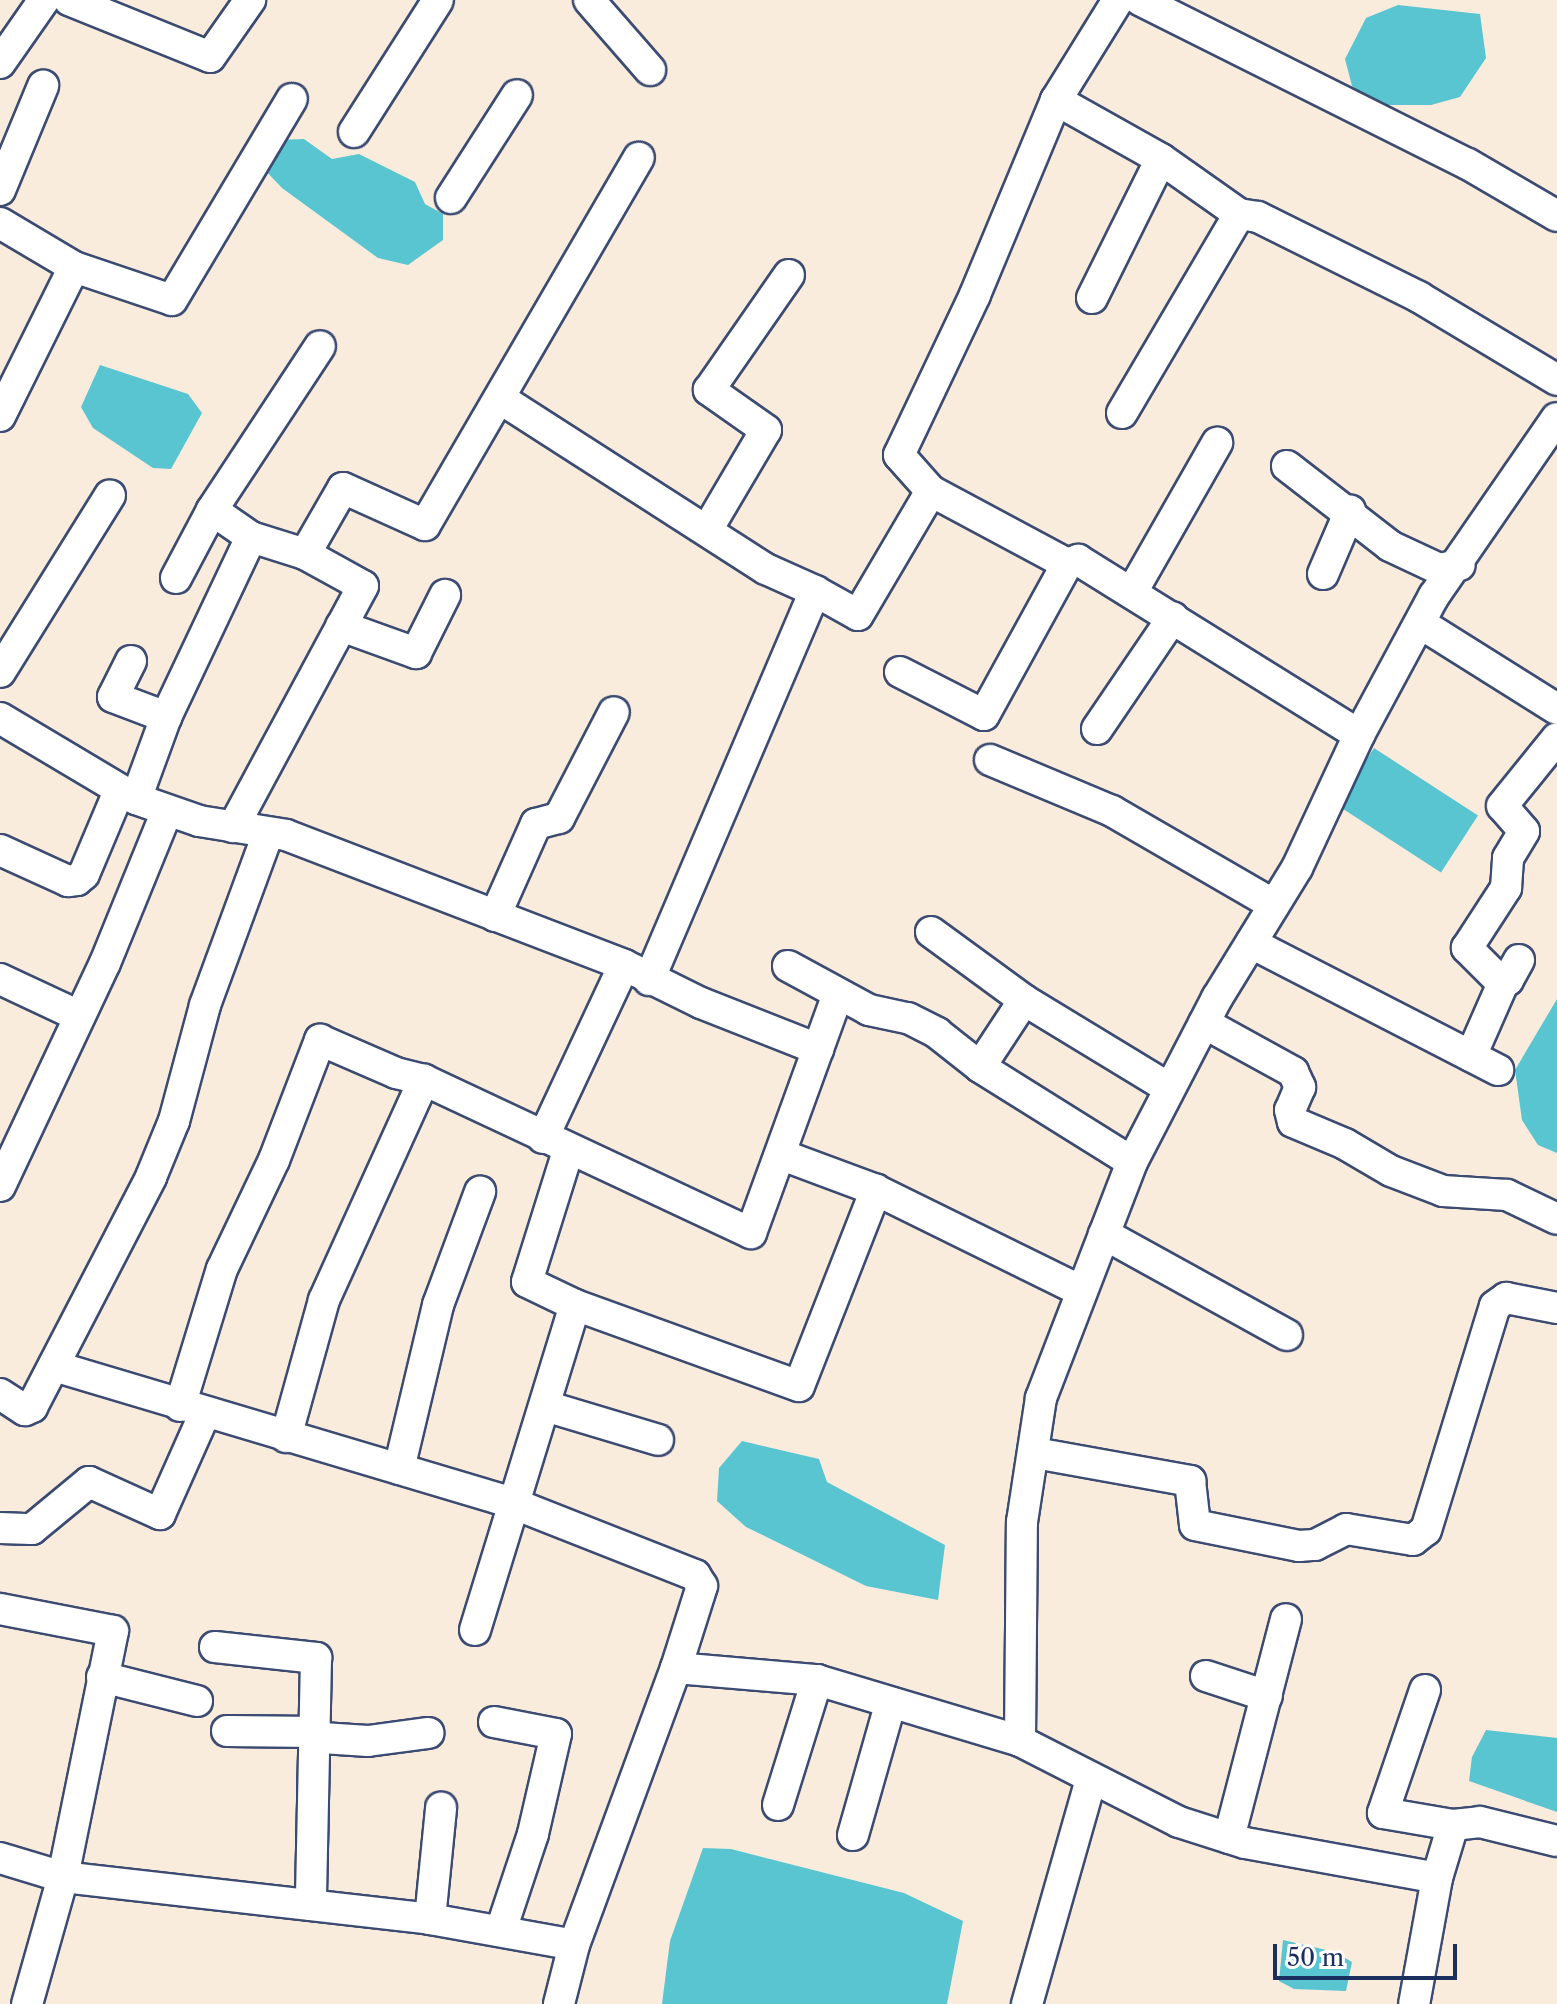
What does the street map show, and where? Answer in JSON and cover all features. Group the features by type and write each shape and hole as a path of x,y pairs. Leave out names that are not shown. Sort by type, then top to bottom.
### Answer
{"street":[{"path":"0,63 44,0"},
{"path":"69,0 210,57 250,0"},
{"path":"354,132 438,0"},
{"path":"589,0 650,70"},
{"path":"1067,564 931,491 902,461 901,448 968,310 1056,100 1118,0"},
{"path":"1140,0 1468,164 1557,216"},
{"path":"0,190 43,86"},
{"path":"451,198 517,95"},
{"path":"0,223 74,267 172,300 292,99"},
{"path":"1056,100 1161,159 1239,214 1258,217 1419,297 1557,380"},
{"path":"305,554 343,488 425,525 639,158"},
{"path":"1092,298 1161,159"},
{"path":"1122,413 1239,214"},
{"path":"0,416 74,267"},
{"path":"707,530 766,430 709,390 789,275"},
{"path":"176,578 212,510 320,346"},
{"path":"501,399 766,569 858,615 931,491"},
{"path":"1020,1741 1022,1522 1041,1398 1132,1162 1167,1087 1274,905 1359,735 1423,625 1434,596 1460,565 1557,419"},
{"path":"1132,592 1217,443"},
{"path":"1287,466 1350,511 1390,546 1439,569 1460,565"},
{"path":"0,672 110,495"},
{"path":"212,510 251,537 305,554 363,586 233,827"},
{"path":"1323,574 1350,511"},
{"path":"0,850 68,881 77,880 84,874 128,795 251,537"},
{"path":"900,672 984,715 1067,564 1078,560 1359,735"},
{"path":"815,591 556,1144 527,1282 575,1305 799,1386 876,1190"},
{"path":"341,626 416,653 445,595"},
{"path":"1097,729 1173,617"},
{"path":"1423,625 1557,709"},
{"path":"131,661 113,697 166,717"},
{"path":"495,916 536,824 559,818 614,712"},
{"path":"0,718 128,795 167,811 233,827 286,835 637,973 818,1049"},
{"path":"1471,1056 1512,970 1467,948 1506,888 1508,858 1523,834 1502,806 1557,738"},
{"path":"990,760 1112,811 1274,905"},
{"path":"0,1186 79,1016 167,811"},
{"path":"0,1394 28,1411 57,1367 174,1121 205,1005 268,834"},
{"path":"931,932 1024,1000 1167,1087"},
{"path":"1251,943 1498,1070"},
{"path":"788,966 869,1010 908,1018 1132,1162"},
{"path":"0,979 79,1016"},
{"path":"0,1528 32,1529 89,1482 160,1514 192,1409 222,1269 274,1160 320,1040 396,1073 424,1080 751,1233 782,1155 838,994"},
{"path":"980,1067 1024,1000"},
{"path":"1204,1023 1293,1072 1300,1087 1290,1110 1293,1122 1443,1191 1507,1195 1557,1219"},
{"path":"286,1437 324,1300 424,1080"},
{"path":"782,1155 876,1190 1081,1291"},
{"path":"399,1469 438,1305 480,1192"},
{"path":"1104,1234 1287,1335"},
{"path":"1035,1453 1190,1481 1195,1525 1299,1546 1315,1545 1346,1529 1413,1540 1426,1530 1495,1306 1506,1298 1557,1308"},
{"path":"475,1630 575,1305"},
{"path":"57,1367 512,1503 702,1579 676,1668 574,1945 559,2004"},
{"path":"545,1406 658,1440"},
{"path":"0,1609 113,1631 63,1877 27,2004"},
{"path":"1229,1838 1286,1619"},
{"path":"215,1647 316,1658 317,1732 311,1905"},
{"path":"676,1668 817,1680 890,1705 1020,1741 1179,1822 1229,1838 1437,1878"},
{"path":"1206,1676 1267,1696"},
{"path":"102,1677 197,1701"},
{"path":"778,1805 817,1680"},
{"path":"1425,1690 1383,1813 1453,1825 1480,1822 1557,1841"},
{"path":"853,1835 890,1705"},
{"path":"494,1722 556,1734 533,1834 501,1930"},
{"path":"227,1731 317,1732 322,1738 368,1741 428,1733"},
{"path":"1027,2004 1091,1779"},
{"path":"430,1919 441,1808"},
{"path":"1414,2004 1437,1878 1453,1825"},
{"path":"0,1858 63,1877 430,1919 574,1945"}],"water":[{"path":"1398,5 1480,14 1486,58 1460,97 1431,105 1379,105 1352,86 1345,59 1366,18"},
{"path":"304,139 332,159 359,154 415,182 425,204 443,214 443,240 408,265 378,258 282,188 262,167 276,140"},
{"path":"100,365 188,394 202,413 171,469 153,468 93,428 81,407"},
{"path":"1374,748 1478,816 1441,873 1337,805"},
{"path":"1557,999 1557,1153 1538,1145 1522,1120 1515,1070"},
{"path":"742,1441 819,1459 827,1482 945,1545 938,1600 866,1586 746,1527 717,1501 719,1468"},
{"path":"1486,1730 1557,1738 1557,1812 1469,1781 1472,1757"},
{"path":"703,1848 731,1849 904,1893 963,1921 947,2004 662,2004 670,1941"},
{"path":"1283,1940 1335,1952 1352,1962 1346,1991 1294,1989 1279,1981"}]}
